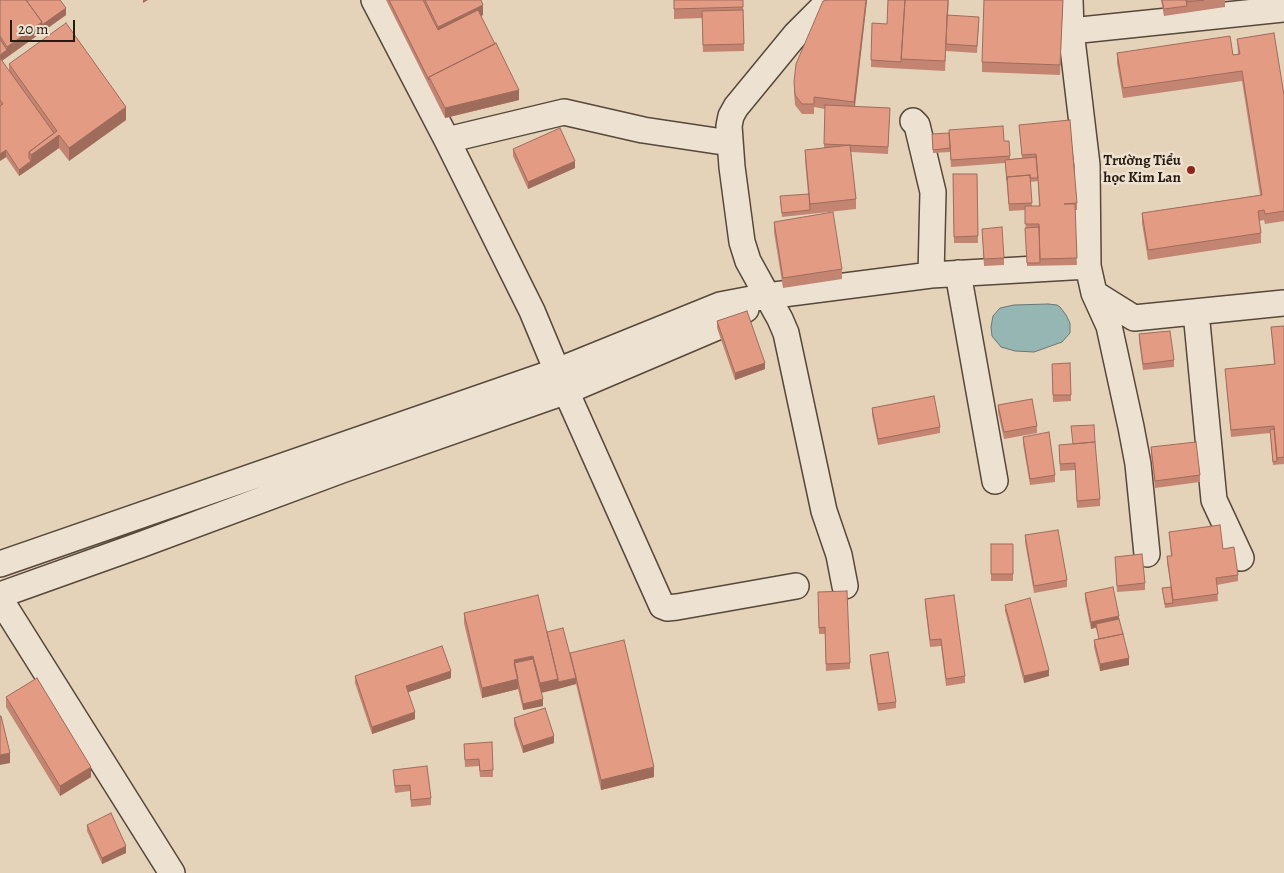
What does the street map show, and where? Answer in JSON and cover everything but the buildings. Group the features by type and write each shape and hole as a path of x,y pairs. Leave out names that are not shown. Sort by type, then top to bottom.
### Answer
{"street":[{"path":"374,0 447,140 532,311 662,606 667,608 678,607 796,586"},
{"path":"1070,0 1071,32 1087,165 1088,266 1094,293 1109,326 1131,427 1138,464 1147,554"},
{"path":"827,1 796,34 736,107 731,116 729,126 742,242 748,261 786,333 824,510 839,555 844,586"},
{"path":"1071,32 1284,9"},
{"path":"447,140 564,112 643,130 730,143"},
{"path":"913,121 917,125 933,192 931,275"},
{"path":"0,564 562,381 722,325 768,296 931,275 1088,266"},
{"path":"958,273 995,481"},
{"path":"1094,293 1134,318 1284,303"},
{"path":"1196,312 1214,500 1241,558"},
{"path":"0,594 140,545 342,470 562,381"},
{"path":"0,599 172,873"}],"water":[{"path":"1048,304 1060,307 1070,323 1070,333 1062,342 1034,352 1015,351 1001,347 992,336 993,316 1000,308 1014,305"}],"place":[{"name":"Trường Tiểu học Kim Lan","path":"1191,170"}]}
